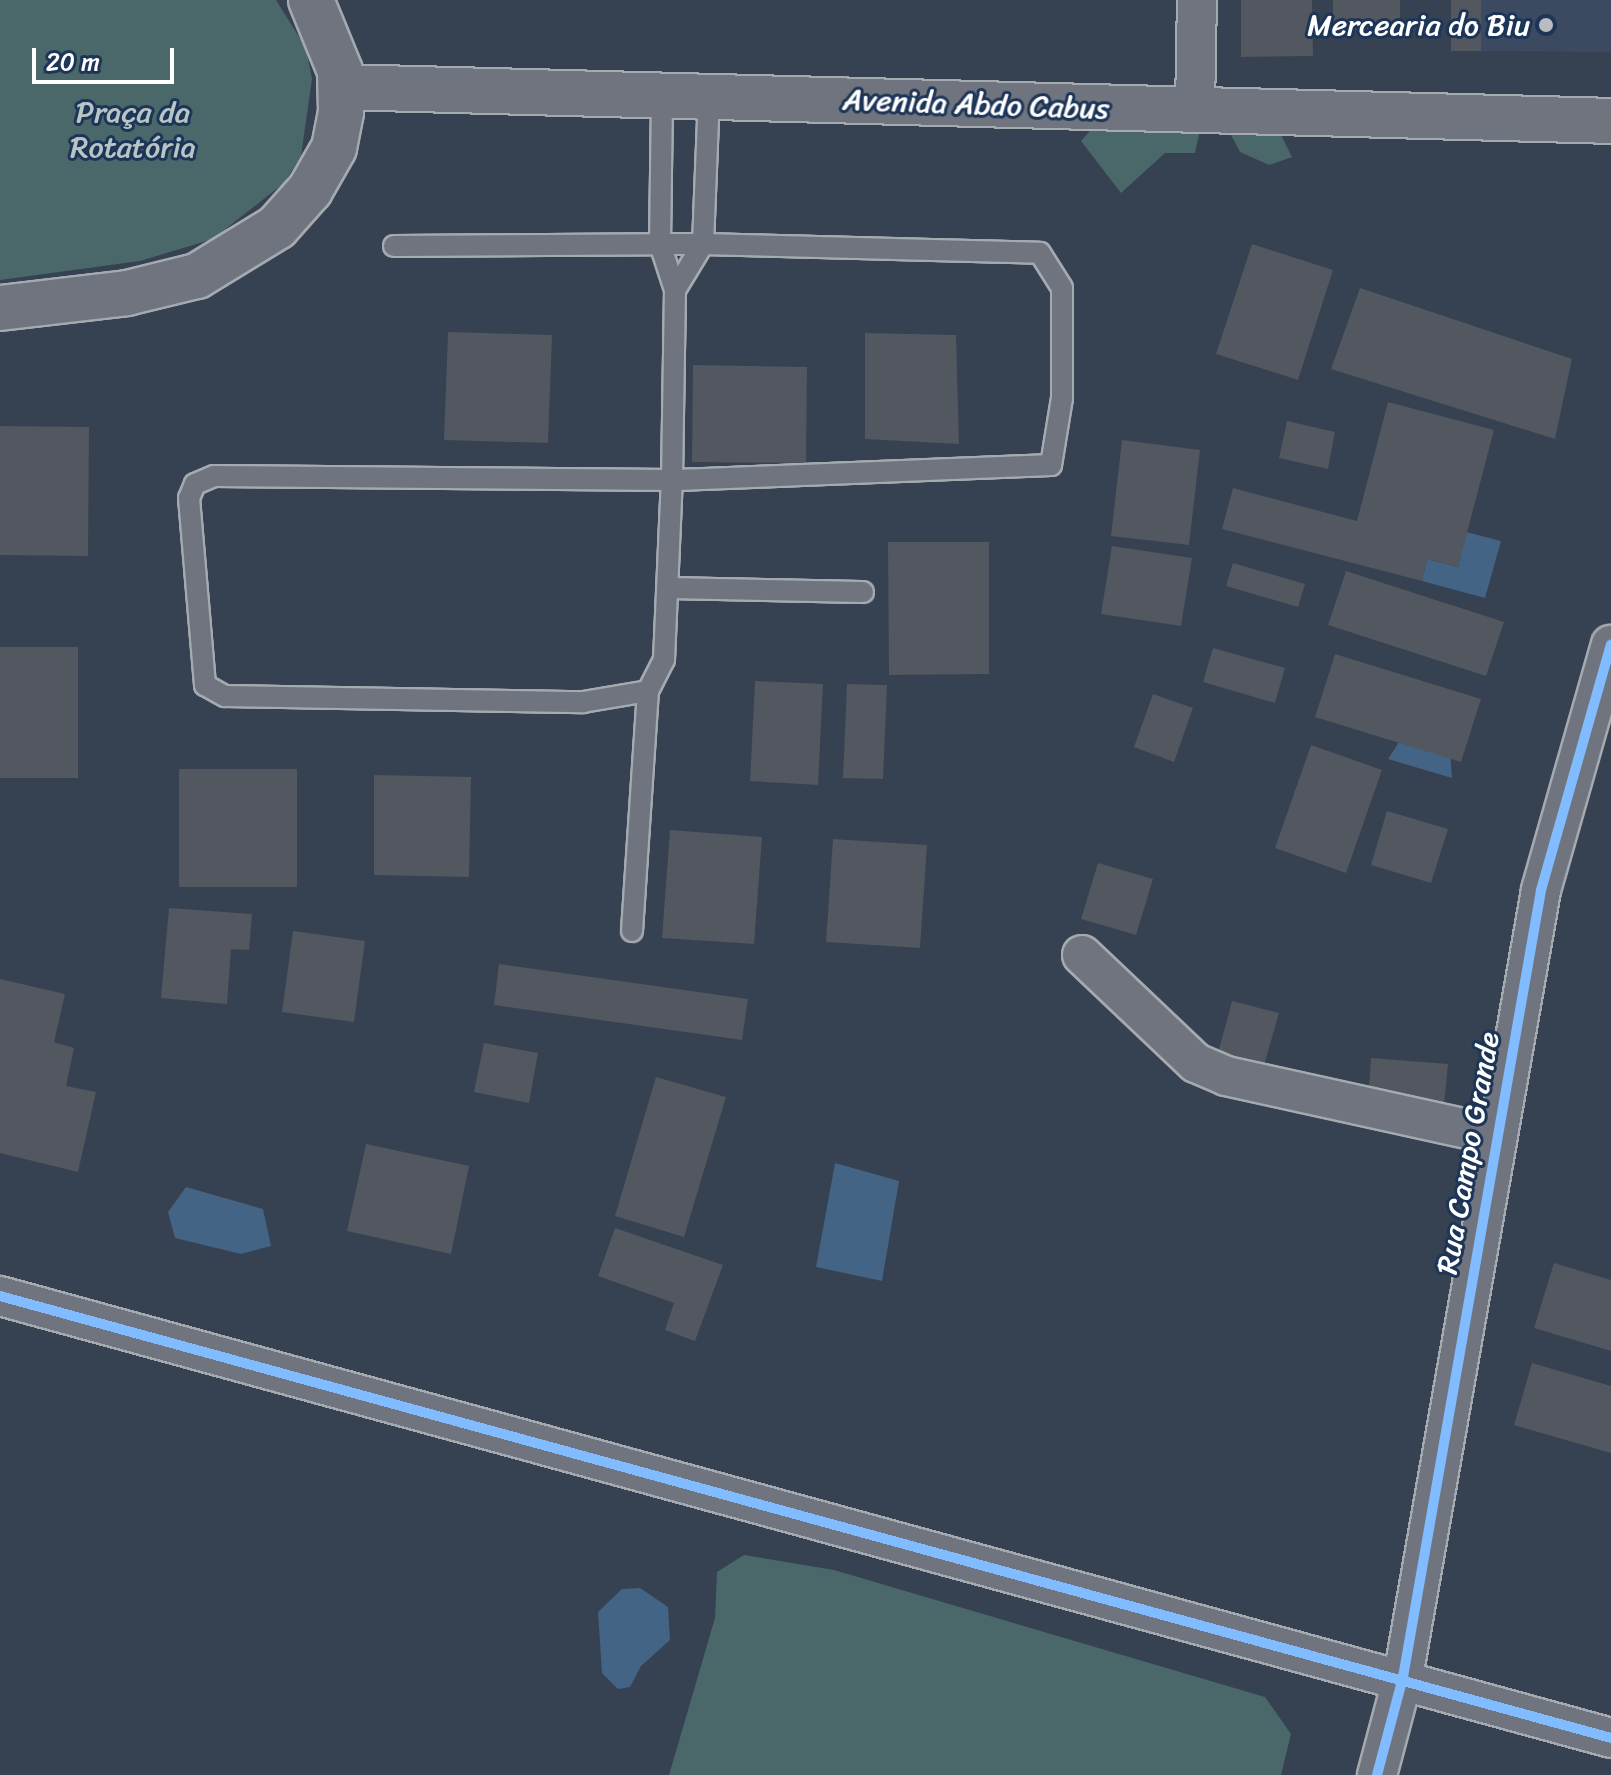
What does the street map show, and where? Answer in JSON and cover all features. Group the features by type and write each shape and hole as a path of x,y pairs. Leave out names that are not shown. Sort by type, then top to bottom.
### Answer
{"main road":[{"path":"0,308 127,293 197,276 246,252 310,190 334,148 341,87 329,31 311,0"},
{"name":"Avenida Abdo Cabus","path":"341,87 1611,121"}],"street":[{"path":"1195,110 1197,0"},
{"name":"Rua Campo Grande","path":"1377,1775 1403,1677 1495,1135 1541,890 1611,645"},
{"path":"1082,955 1166,1038 1216,1072 1495,1135"},
{"path":"0,1296 1403,1677 1611,1738"}],"lane":[{"path":"632,931 648,691 664,660 672,480 675,290 660,244 662,96"},
{"path":"675,290 703,244 709,97"},
{"path":"394,246 703,244 1040,253 1062,288 1059,443 1051,465 1028,471 672,480 238,472 195,484 189,498 198,667 205,685 225,696 583,702 648,691"},
{"path":"667,588 863,592"}],"shaded area":[{"name":"Mercearia do Biu","path":"1481,0 1611,0 1611,52 1481,51"},
{"path":"1466,532 1501,541 1485,598 1422,581 1427,559 1458,567"},
{"path":"1408,728 1450,750 1452,778 1388,759"},
{"path":"835,1163 899,1181 882,1281 816,1267"},
{"path":"186,1187 263,1209 271,1246 241,1254 175,1238 168,1212"},
{"path":"640,1588 668,1607 670,1640 641,1666 630,1687 618,1689 602,1673 598,1612 622,1589"}],"green space":[{"name":"Praça da Rotatória","path":"0,0 276,0 306,48 312,79 301,156 284,183 213,239 140,261 0,280"},
{"path":"1119,98 1201,125 1195,153 1165,153 1121,193 1081,141"},
{"path":"1278,129 1292,157 1269,165 1240,152 1229,131"},
{"path":"744,1555 834,1570 1265,1697 1291,1734 1281,1775 669,1775 715,1618 717,1572"}],"building":[{"path":"1241,0 1312,0 1313,56 1241,57"},
{"path":"1333,0 1400,0 1400,30 1333,30"},
{"path":"1451,0 1481,0 1481,51 1451,51"},
{"path":"1252,244 1333,270 1298,380 1216,354"},
{"path":"1360,288 1572,359 1555,439 1331,369"},
{"path":"448,332 552,335 548,443 444,440"},
{"path":"865,333 956,335 959,444 865,439"},
{"path":"693,365 807,367 806,463 692,462"},
{"path":"1388,402 1494,430 1458,567 1427,559 1422,581 1222,529 1233,488 1357,521"},
{"path":"1287,421 1335,432 1328,469 1279,458"},
{"path":"0,426 89,427 88,556 0,555"},
{"path":"1122,440 1200,450 1189,545 1111,536"},
{"path":"888,542 989,542 989,674 889,675"},
{"path":"1112,546 1192,558 1181,626 1101,614"},
{"path":"1233,563 1305,584 1298,607 1226,586"},
{"path":"1346,571 1504,622 1486,676 1328,625"},
{"path":"0,647 78,647 78,778 0,778"},
{"path":"1213,648 1285,668 1275,703 1203,682"},
{"path":"1335,654 1481,699 1461,762 1315,717"},
{"path":"755,681 823,684 818,785 750,781"},
{"path":"847,684 887,685 883,779 843,778"},
{"path":"1153,694 1193,708 1174,762 1134,747"},
{"path":"1311,745 1382,770 1346,873 1275,848"},
{"path":"179,769 297,769 297,887 179,887"},
{"path":"374,775 471,777 469,877 374,875"},
{"path":"1387,811 1448,829 1431,883 1371,865"},
{"path":"670,830 762,837 754,944 662,938"},
{"path":"833,839 927,845 920,948 826,942"},
{"path":"1098,863 1153,879 1136,935 1081,919"},
{"path":"169,908 252,914 249,950 231,949 227,1004 161,998"},
{"path":"293,931 365,941 354,1022 282,1012"},
{"path":"499,964 748,999 742,1040 494,1005"},
{"path":"0,979 65,994 54,1042 74,1048 66,1086 96,1092 78,1172 0,1153"},
{"path":"1232,1001 1279,1013 1263,1069 1217,1057"},
{"path":"484,1043 538,1053 529,1103 474,1092"},
{"path":"1371,1058 1448,1064 1444,1105 1368,1104"},
{"path":"656,1077 726,1097 684,1237 615,1216"},
{"path":"366,1144 469,1166 451,1254 347,1231"},
{"path":"615,1228 723,1265 695,1341 665,1330 674,1303 598,1276"},
{"path":"1554,1263 1611,1280 1611,1351 1534,1328"},
{"path":"1532,1363 1611,1386 1611,1453 1514,1425"}],"cycle path":[{"path":"1377,1775 1403,1677 1541,890 1611,645"},
{"path":"0,1296 1611,1738"}],"place":[{"name":"Mercearia do Biu","path":"1546,25"}]}
